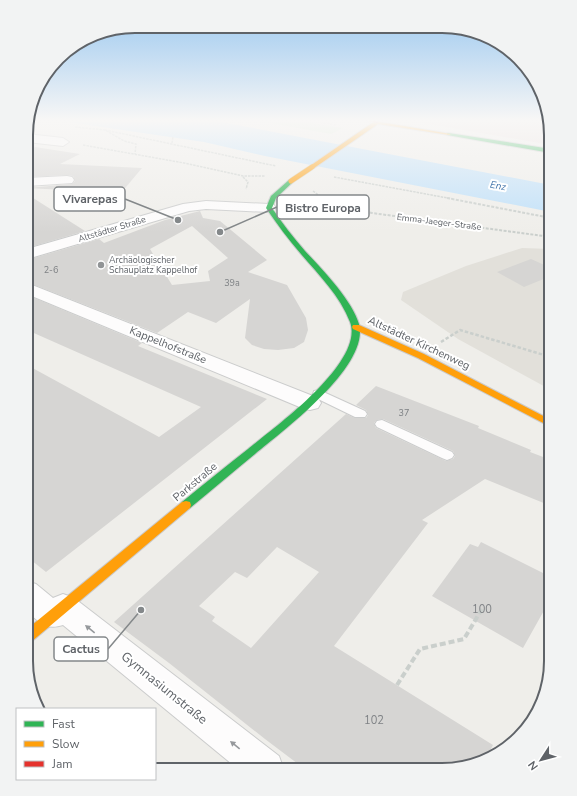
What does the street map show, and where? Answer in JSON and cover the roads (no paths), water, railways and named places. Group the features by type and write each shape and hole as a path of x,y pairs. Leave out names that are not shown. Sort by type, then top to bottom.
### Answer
{"main road":[{"path":"269,208 273,196 291,181 325,157"},
{"name":"Altstädter Kirchenweg","path":"269,208 275,220 333,288 346,306 356,327 421,356 544,420"},
{"name":"Parkstraße","path":"33,632 314,399 350,352 356,327"}],"street":[{"path":"33,182 67,180"},
{"name":"Altstädter Straße","path":"33,252 188,207 206,205 269,208"},
{"name":"Kappelhofstraße","path":"33,290 314,399"},
{"name":"Gymnasiumstraße","path":"33,597 58,611 257,763"}],"lane":[{"path":"314,399 360,414"},
{"path":"382,424 447,455"}],"water":[{"name":"Enz","path":"271,157 405,157 544,184 544,211"}],"place":[{"name":"Vivarepas","path":"178,220"},
{"name":"Bistro Europa","path":"220,232"},
{"name":"Archäologischer Schauplatz Kappelhof","path":"101,265"},
{"name":"Cactus","path":"141,610"}]}
